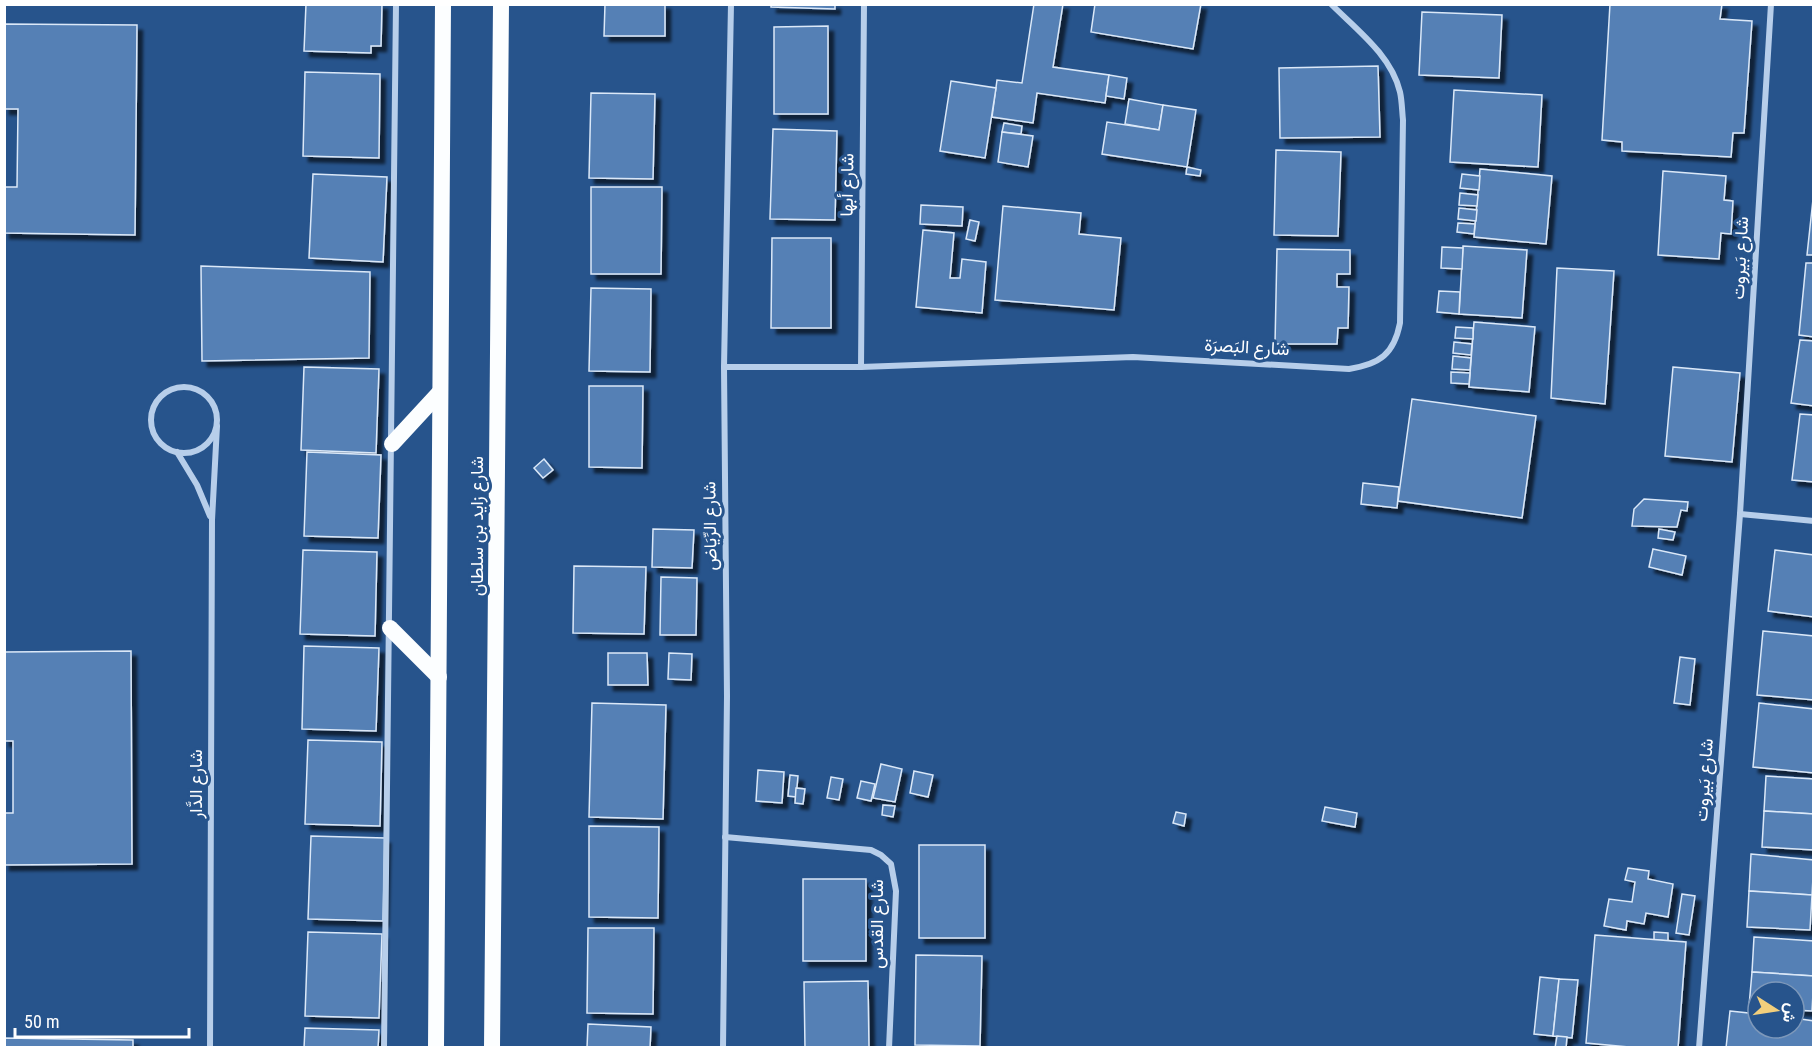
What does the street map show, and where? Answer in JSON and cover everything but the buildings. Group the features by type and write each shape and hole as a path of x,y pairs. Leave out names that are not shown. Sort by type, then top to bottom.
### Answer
{"highway":[{"name":"شارع زايد بن سلطان","path":"436,1047 443,4"},
{"name":"شارع زايد بن سلطان","path":"492,1047 501,4"},
{"path":"500,63 505,4"},
{"path":"392,444 440,392"},
{"path":"390,628 438,677"}],"street":[{"path":"384,1047 396,4"},
{"name":"شارع الرِّيَاض","path":"723,1047 727,686 724,367 731,4"},
{"name":"شارع أبها","path":"861,367 864,4"},
{"name":"شارع البَصرَة","path":"724,367 861,367 1132,357 1349,369 1377,362 1385,355 1397,337 1400,323 1404,120 1400,92 1392,71 1378,51 1331,4"},
{"name":"شارع بَيروت","path":"1699,1047 1740,514 1771,4"},
{"path":"192,387 209,398 214,406 217,426 213,436 198,450 187,453 177,452 166,448 158,440 153,431 152,411 156,402 172,388 192,387"},
{"name":"شارع الدَّار","path":"210,1047 212,520 217,426"},
{"name":"شارع الدَّار","path":"177,452 197,485 212,520"},
{"path":"1740,514 1814,521"},
{"name":"شارع القدس","path":"725,837 865,849 881,855 891,864 896,891 889,1047"}]}
